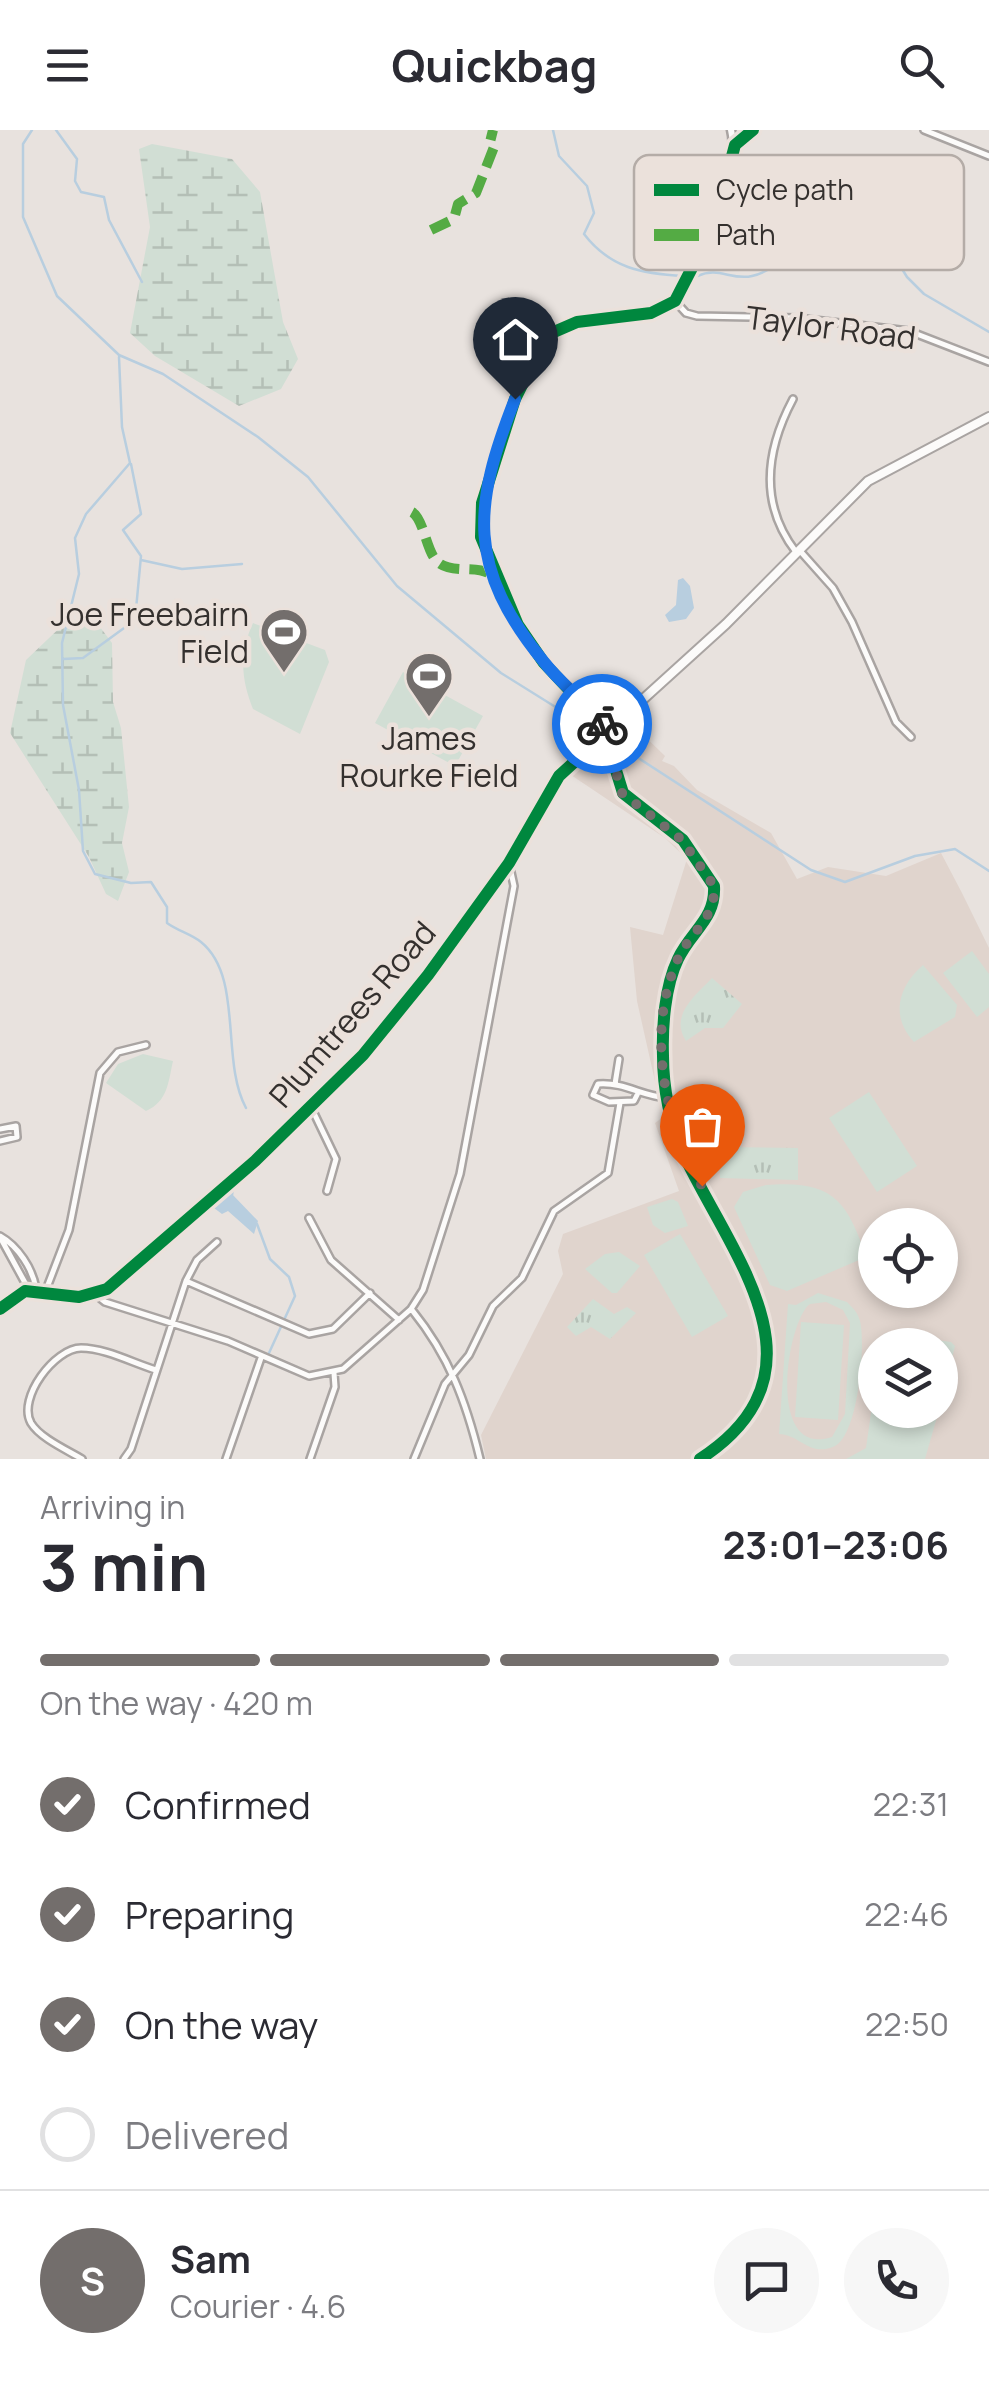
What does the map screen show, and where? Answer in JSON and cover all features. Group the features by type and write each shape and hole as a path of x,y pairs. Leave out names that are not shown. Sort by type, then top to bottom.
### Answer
{"main road":[{"name":"Plumtrees Road","path":"96,1294 107,1289 312,1109 428,975 509,863 552,786 594,743 799,553 868,482 989,417"},
{"path":"0,1309 37,1290 80,1296 96,1294"}],"street":[{"path":"731,130 736,145"},
{"path":"733,155 736,145 753,130"},
{"path":"924,130 989,156"},
{"path":"690,270 674,301 651,313 576,322 546,335 510,412 482,503 481,536 518,626 544,663 606,732 622,793 682,840 714,886 711,914 678,958 671,979 662,1052 668,1098 684,1156 728,1231 768,1331 767,1360 754,1402 732,1434 700,1459"},
{"name":"Taylor Road","path":"674,301 686,313 698,316 798,318 909,331 989,362"},
{"path":"793,400 778,428 768,487 781,533 833,588 896,722 911,737"},
{"path":"96,1294 105,1302 228,1341 308,1376 334,1373 411,1308 423,1290 460,1174 514,886 509,863"},
{"path":"37,1290 69,1230 100,1072 118,1052 146,1045"},
{"path":"615,1084 619,1059"},
{"path":"637,1094 634,1101 620,1103 594,1096 598,1084 615,1084 626,1085 637,1094 668,1098"},
{"path":"414,1459 445,1384 470,1355 487,1315 522,1278 554,1211 608,1174 620,1103"},
{"path":"312,1109 336,1159 326,1191"},
{"path":"0,1129 16,1126 17,1136 0,1141"},
{"path":"310,1218 331,1260 399,1320"},
{"path":"0,1237 15,1249 33,1275 37,1290"},
{"path":"124,1459 132,1449 186,1281 197,1260 217,1242"},
{"path":"186,1281 309,1334 333,1330 370,1293"},
{"path":"411,1308 442,1348 455,1374 480,1459"},
{"path":"82,1459 36,1429 27,1412 30,1397 57,1356 67,1350 89,1348 156,1370"},
{"path":"226,1459 262,1358"},
{"path":"310,1459 334,1387 334,1373"}],"shaded area":[{"path":"627,719 665,756 662,761 674,766 697,790 771,833 797,879 828,867 886,876 941,853 989,948 989,1459 486,1459 481,1435 563,1274 558,1251 563,1234 679,1191 655,1123 663,1117 637,1001 630,927 663,935 687,859 665,838 571,775"}],"green space":[{"path":"152,144 232,159 260,192 283,322 298,359 281,389 239,406 155,356 130,333 150,227 139,149"},
{"path":"70,618 100,627 112,643 113,702 121,728 129,807 122,843 129,872 118,901 106,894 89,857 10,733 26,660"},
{"name":"Joe Freebairn Field","path":"253,623 325,650 329,662 300,734 253,709 243,666"},
{"name":"James Rourke Field","path":"403,672 483,716 455,766 375,723"},
{"path":"972,951 989,974 989,1007 977,1017 943,973"},
{"path":"923,965 957,1005 955,1017 914,1042 902,1022 900,1002 908,983"},
{"path":"712,978 742,1004 723,1028 705,1028 686,1041 683,1014"},
{"path":"143,1054 173,1061 163,1097 146,1111 106,1083 118,1064"},
{"path":"869,1092 917,1166 877,1192 829,1118"},
{"path":"720,1147 798,1148 798,1180 720,1178"},
{"path":"788,1184 821,1190 833,1197 858,1235 858,1260 787,1291 770,1285 734,1207 743,1192"},
{"path":"672,1199 678,1202 688,1226 665,1233 653,1225 647,1207"},
{"path":"680,1234 728,1316 692,1337 644,1255"},
{"path":"619,1252 640,1266 617,1293 612,1293 585,1269 605,1254"},
{"path":"818,1293 847,1302 860,1321 855,1408 843,1438 826,1449 779,1434 788,1304 796,1305","holes":["826,1302 843,1310 850,1323 845,1414 832,1437 811,1438 797,1428 790,1409 787,1385 794,1335 810,1304"]},
{"path":"593,1299 614,1314 627,1307 636,1313 610,1339 591,1327 576,1336 567,1327"},
{"path":"801,1322 844,1325 838,1420 795,1417"},
{"path":"869,1428 934,1428 925,1459 846,1459 866,1448"}],"water":[{"path":"683,578 690,586 694,608 686,619 669,622 665,615 676,605 678,580"},
{"path":"231,1193 258,1221 254,1234 228,1211 222,1214 214,1208"}],"waterway":[{"path":"32,130 23,144 23,217 57,296 119,355 163,374 258,437 308,477 397,586 501,673 602,736"},
{"path":"56,130 77,159 75,181 81,192 104,197 109,220 142,282"},
{"path":"553,130 559,156 587,186 594,213 584,234 605,255 634,268"},
{"path":"641,270 684,276"},
{"path":"698,276 712,272 752,276 767,270"},
{"path":"903,270 924,294 989,332"},
{"path":"119,357 122,427 130,463 86,514 75,538 79,574 62,643 63,705 79,790 83,851 95,874 131,883 151,882 167,907 167,923 201,942 214,957 223,976 234,1067 246,1108"},
{"path":"63,659 83,658 135,620 141,556 123,530 141,514 131,464"},
{"path":"141,560 182,569 242,564"},
{"path":"609,739 811,870 845,882 915,856 955,849 989,871"},
{"path":"232,1195 233,1187 270,1152"},
{"path":"257,1224 270,1259 289,1277 295,1296 269,1353"}],"marked path":[{"path":"431,230 454,219 458,204 476,193 494,147 490,142 493,130"},
{"path":"412,512 440,564 488,573"}],"cycle path":[{"path":"732,155 735,145 753,130"},
{"path":"691,270 675,301 651,313 577,322 547,335 515,399 482,503 481,537 518,625 544,663 602,725 623,793 683,840 714,886 711,907 683,949 670,981 663,1032 664,1080 678,1142 745,1271 760,1311 767,1350 761,1388 740,1425 700,1459"},
{"path":"0,1309 25,1291 79,1297 107,1289 255,1161 363,1055 428,975 509,863 559,776 607,732"}],"way so far":[{"path":"602,724 622,793 696,854 714,886 711,914 674,968 662,1052 672,1119 684,1156 702,1186"}],"place":[{"name":"Joe Freebairn Field","path":"284,674"},
{"name":"James Rourke Field","path":"429,718"}],"route":[{"path":"515,399 482,503 481,536 518,626 544,663 602,724"}]}
